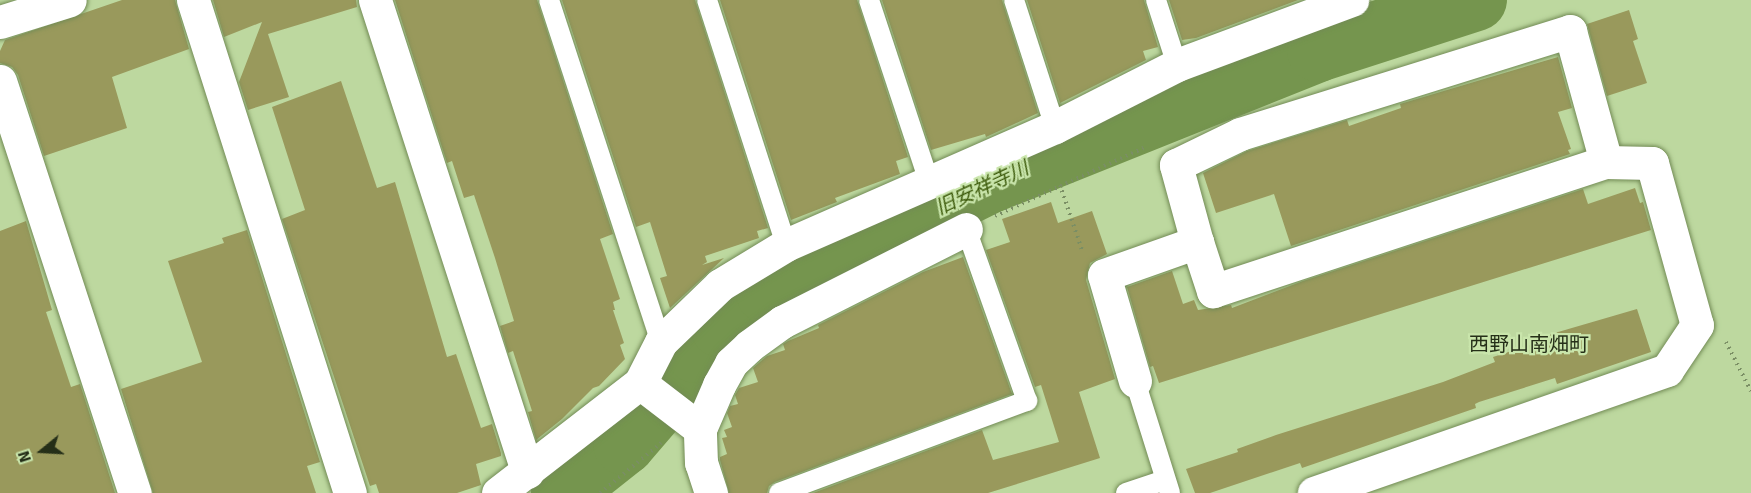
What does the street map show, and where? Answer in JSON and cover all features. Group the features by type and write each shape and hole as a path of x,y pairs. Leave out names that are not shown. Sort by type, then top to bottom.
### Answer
{"street":[{"path":"10,13 70,0"},
{"path":"193,0 350,493"},
{"path":"375,0 527,472"},
{"path":"498,493 643,385 661,342 720,285 786,244 1055,128 1177,65 1336,3"},
{"path":"1314,493 1667,369 1697,324 1652,163 1606,162 1213,291 1176,165 1240,134 1570,32 1606,162"},
{"path":"0,81 135,493"},
{"path":"691,421 723,378 731,363 749,346 782,322 966,229"},
{"path":"1135,381 1104,275 1197,242"},
{"path":"643,385 691,421 711,493"}],"lane":[{"path":"549,0 661,342"},
{"path":"707,0 786,244"},
{"path":"869,0 929,181"},
{"path":"1014,0 1055,128"},
{"path":"1156,0 1177,65"},
{"path":"779,493 1027,402 966,229"},
{"path":"1126,493 1167,486 1135,381"}],"path":[{"path":"1060,184 1084,255 1104,275"},
{"path":"1697,324 1728,344 1751,391"},
{"path":"600,493 691,421"}],"building":[{"path":"122,0 175,0 189,49 112,77 127,128 44,156 18,75 12,67 0,63 0,51 5,40"},
{"path":"213,0 356,0 357,7 268,34 289,97 248,110 239,82 262,22 224,37"},
{"path":"395,0 537,0 613,234 600,239 620,299 613,302 615,310 613,310 624,343 620,345 625,359 599,386 593,388 562,419 536,440 528,412 532,411 513,351 508,353 500,326 514,321 495,258 474,195 464,198 452,161 447,163"},
{"path":"562,0 695,0 768,228 757,231 759,238 705,256 707,262 702,265 724,258 670,308 660,278 667,276 650,222 636,227"},
{"path":"720,0 857,0 908,157 896,161 900,174 835,198 837,202 791,220"},
{"path":"882,0 1002,0 1038,113 986,137 985,134 931,150"},
{"path":"1027,0 1144,0 1158,47 1143,51 1146,60 1060,103"},
{"path":"1169,0 1298,0 1196,38 1182,40"},
{"path":"1629,10 1638,39 1633,41 1647,83 1607,96 1587,24"},
{"path":"1558,57 1572,108 1558,112 1571,149 1568,150 1570,154 1291,246 1274,194 1216,213 1203,173 1247,151 1347,120 1349,126 1401,108 1400,104"},
{"path":"341,81 377,188 395,182 447,357 456,354 481,428 492,424 501,453 501,456 476,464 481,485 457,493 379,493 376,484 370,486 282,219 305,210 272,107"},
{"path":"1635,188 1640,203 1643,202 1651,230 1159,383 1153,366 1150,367 1127,287 1172,271 1183,304 1194,300 1198,310 1231,305 1232,308 1303,281 1583,189 1588,204"},
{"path":"1051,202 1058,223 1092,211 1107,254 1090,263 1086,280 1115,379 1079,392 1100,458 988,493 813,493 982,430 993,460 1059,442 1041,385 1035,387 986,250 1010,242 1002,219"},
{"path":"26,221 52,310 46,312 71,387 80,384 115,493 0,493 0,231"},
{"path":"247,230 320,462 307,466 316,493 153,493 121,389 202,362 168,261 224,243 222,238"},
{"path":"963,257 1012,394 775,482 769,486 767,493 729,493 720,460 720,457 727,454 722,438 727,437 724,430 732,427 727,413 730,406 738,404 735,395 739,388 758,382 753,368 767,356 785,350 783,344 819,328 818,325 923,272"},
{"path":"1637,309 1651,352 1557,384 1555,378 1479,402 1475,404 1476,408 1302,468 1300,463 1210,493 1195,493 1186,469 1238,452 1237,449 1276,435 1443,382 1495,362 1493,357 1542,341 1541,337"}],"waterway":[{"name":"旧安祥寺川","path":"562,493 624,444 679,380 696,352 721,327 767,293 991,182 1318,51 1476,0"}],"district":[{"name":"西野山南畑町","path":"1529,344"}]}
